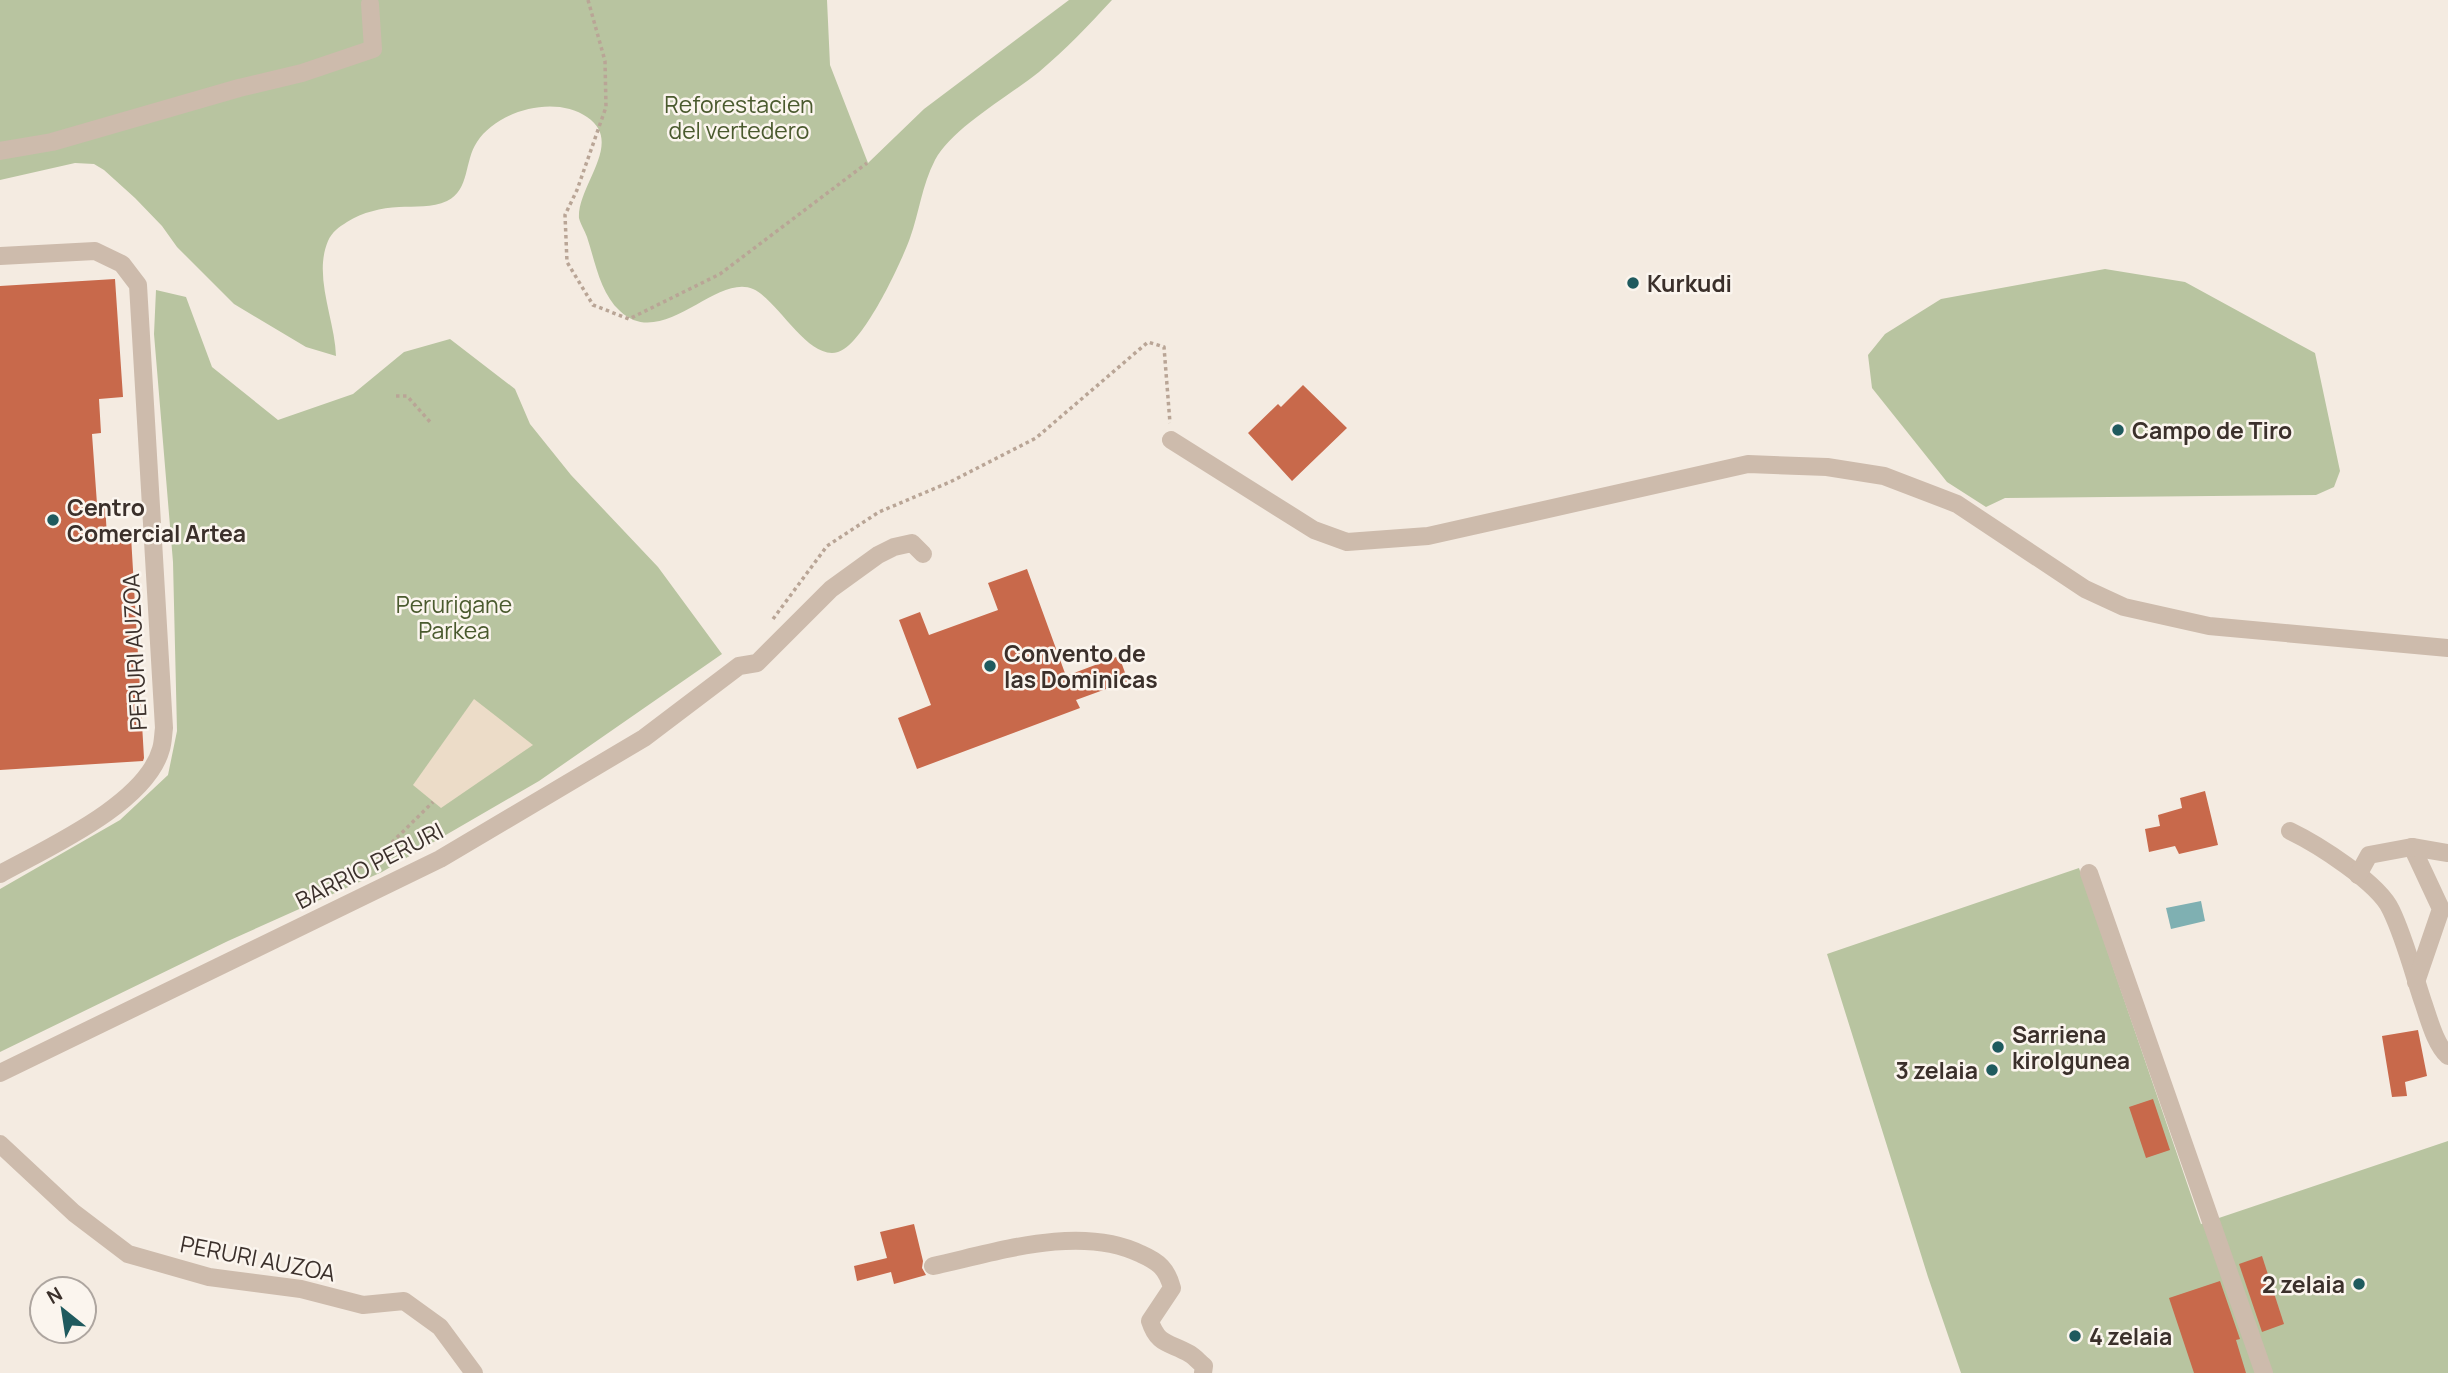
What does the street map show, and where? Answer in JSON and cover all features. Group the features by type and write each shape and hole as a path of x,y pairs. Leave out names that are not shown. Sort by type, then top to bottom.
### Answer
{"street":[{"path":"0,150 52,142 239,88 302,73 373,49 370,4"},
{"name":"PERURI AUZOA","path":"0,256 95,251 122,264 138,285 164,728 161,751 145,779 117,807 0,874"},
{"path":"1171,440 1314,530 1347,542 1428,536 1748,464 1827,467 1884,476 1957,505 2085,589 2124,607 2210,626 2448,648"},
{"name":"BARRIO PERURI","path":"0,1073 440,859 645,738 739,666 757,663 831,589 878,555 894,547 912,543 923,554"},
{"path":"2290,831 2310,840 2358,875 2390,908 2442,1051 2448,1056"},
{"path":"2358,875 2369,855 2412,847 2448,853"},
{"path":"2412,847 2441,909 2416,982"},
{"path":"2089,873 2264,1373"},
{"name":"PERURI AUZOA","path":"0,1144 74,1213 128,1254 209,1277 301,1289 363,1305 404,1301 440,1327 474,1373"},
{"path":"933,1266 1037,1244 1097,1240 1130,1248 1159,1262 1169,1274 1172,1288 1150,1321 1154,1335 1191,1354 1204,1366 1203,1373"}],"path":[{"path":"588,0 605,61 606,107 577,190 565,215 567,262 593,305 629,319 720,274 867,163"},
{"path":"771,622 827,546 879,512 950,482 1036,438 1148,342 1164,347 1171,440"},
{"path":"396,396 407,396 431,423"},
{"path":"339,873 370,864 433,802"}],"green space":[{"name":"Reforestacien del vertedero","path":"0,0 827,0 830,65 868,163 924,109 1069,0 1112,0 1049,64 967,124 943,148 931,170 910,238 890,283 859,335 838,352 816,348 763,295 753,289 738,287 723,291 671,317 653,322 636,321 620,311 603,286 579,218 580,205 601,152 602,139 597,127 587,117 574,110 544,107 513,114 486,131 473,150 460,190 447,201 429,206 372,211 353,219 334,232 328,241 323,269 336,356 306,347 234,304 177,247 162,226 135,198 94,164 75,163 0,180"},
{"name":"Campo de Tiro","path":"2105,269 2185,282 2315,353 2340,471 2334,487 2316,495 2005,498 1986,507 1947,482 1872,388 1868,355 1885,334 1941,299"},
{"name":"Perurigane Parkea","path":"156,290 186,297 212,367 278,420 353,394 404,352 450,339 515,389 530,424 571,475 658,567 722,654 539,781 382,872 228,941 0,1052 0,889 120,820 168,775 177,731 173,562 154,334"},
{"name":"Sarriena kirolgunea","path":"2079,868 2201,1224 2448,1141 2448,1373 1961,1373 1928,1277 1827,954"}],"shaded area":[{"path":"474,699 533,745 441,808 413,785"}],"water":[{"path":"2201,901 2205,921 2171,929 2166,908"}],"building":[{"name":"Centro Comercial Artea","path":"115,279 123,397 99,399 101,433 92,434 97,504 105,503 107,537 131,536 144,758 143,761 0,770 0,286"},
{"path":"1303,385 1347,428 1292,481 1248,433 1278,404 1281,407"},
{"name":"Convento de las Dominicas","path":"1027,569 1066,676 1119,656 1128,681 1076,700 1080,708 917,769 898,718 931,705 899,620 920,612 929,635 998,610 988,583"},
{"path":"2205,791 2218,845 2179,854 2175,846 2149,852 2145,829 2160,826 2158,815 2182,808 2180,798"},
{"path":"2418,1030 2427,1076 2405,1082 2407,1096 2392,1097 2382,1036"},
{"path":"2153,1099 2170,1150 2146,1158 2129,1107"},
{"path":"914,1224 923,1261 922,1268 926,1275 894,1284 891,1272 857,1281 854,1266 887,1258 880,1232"},
{"path":"2262,1256 2284,1324 2262,1332 2239,1264"},
{"path":"2220,1281 2240,1339 2236,1340 2246,1373 2194,1373 2169,1298"}],"place":[{"name":"Kurkudi","path":"1633,283"},
{"name":"Campo de Tiro","path":"2118,430"},
{"name":"Centro Comercial Artea","path":"53,520"},
{"name":"Convento de las Dominicas","path":"990,666"},
{"name":"Sarriena kirolgunea","path":"1998,1047"},
{"name":"3 zelaia","path":"1992,1070"},
{"name":"2 zelaia","path":"2359,1284"},
{"name":"4 zelaia","path":"2075,1336"}]}
